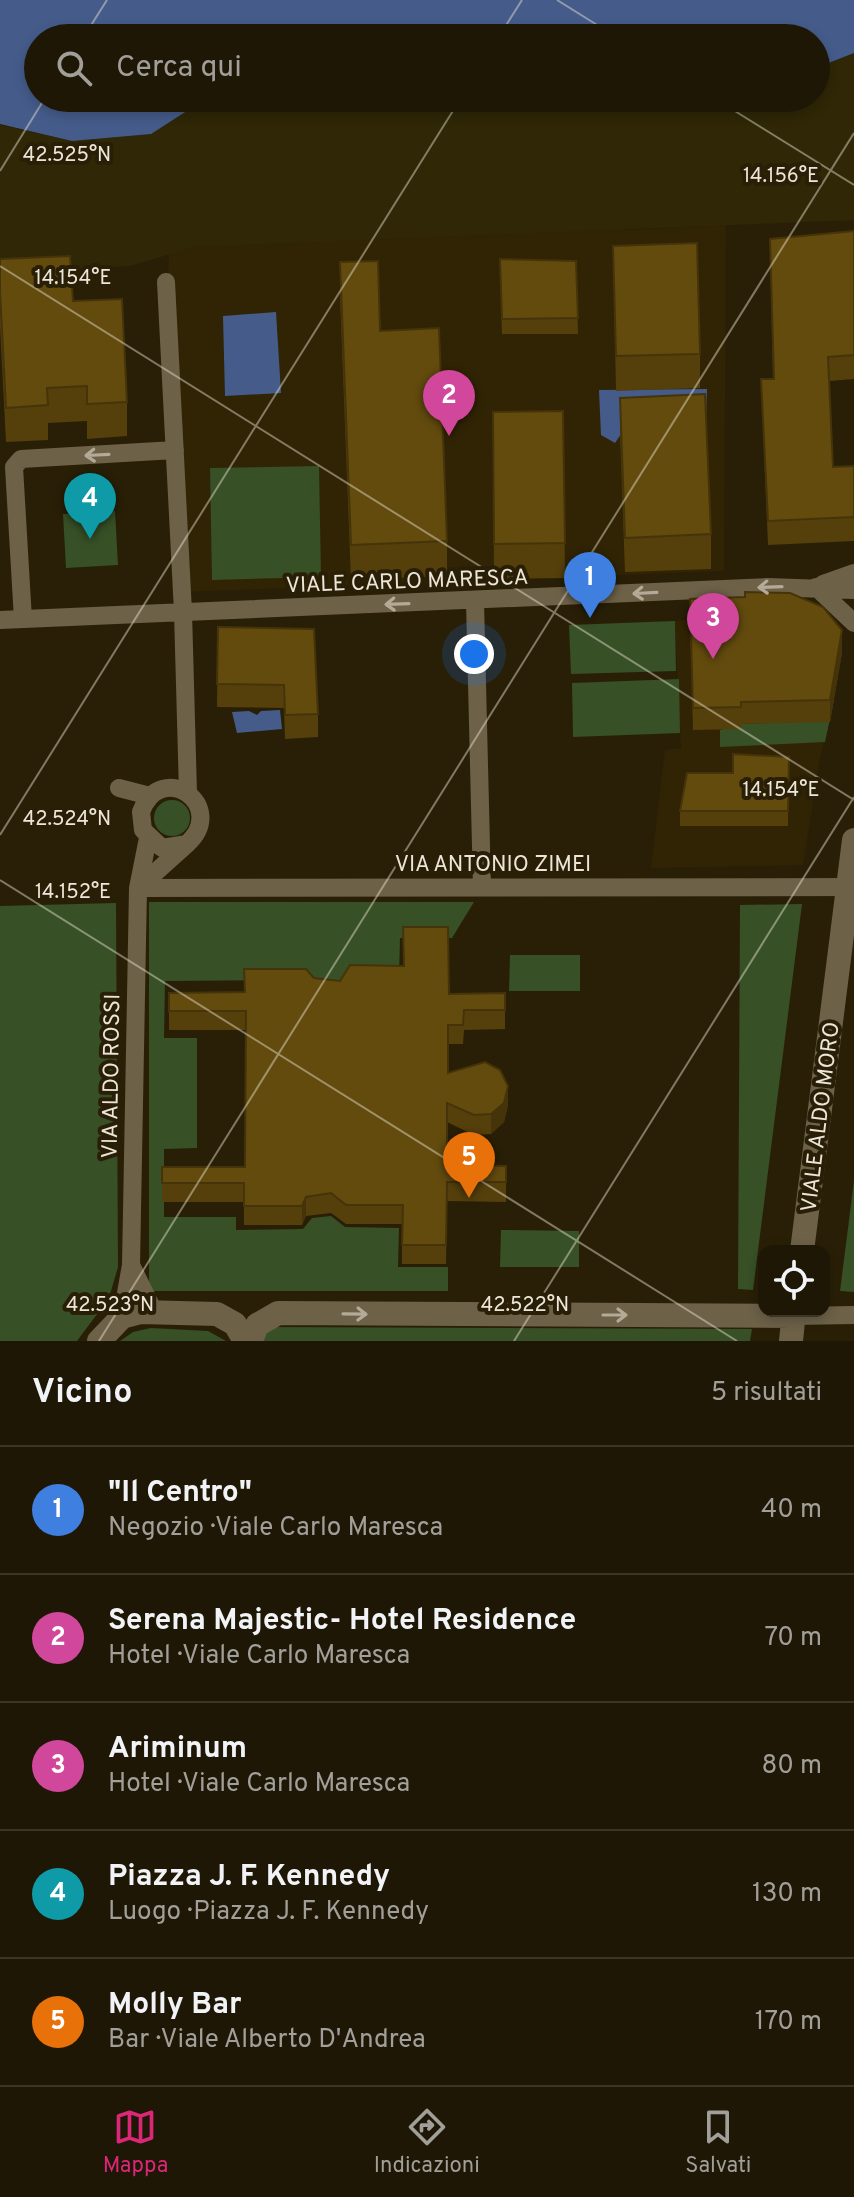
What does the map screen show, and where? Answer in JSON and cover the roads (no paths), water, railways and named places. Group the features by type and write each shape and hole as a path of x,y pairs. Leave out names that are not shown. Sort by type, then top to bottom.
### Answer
{"street":[{"path":"166,282 183,612 188,793"},
{"path":"23,619 14,467 21,459 175,450"},
{"name":"VIALE CARLO MARESCA","path":"816,587 854,573"},
{"path":"816,587 854,623"},
{"name":"VIALE CARLO MARESCA","path":"0,620 816,587 854,590"},
{"path":"475,601 482,887"},
{"path":"184,735 175,764 141,812 140,822 148,838 162,848 187,844"},
{"path":"119,788 153,794 173,788 188,793 200,808 201,818 195,837 138,888"},
{"name":"VIA ALDO ROSSI","path":"107,1332 124,1304 131,1265 138,888 148,838"},
{"name":"VIALE ALDO MORO","path":"803,1245 851,887 854,840"},
{"name":"VIA ANTONIO ZIMEI","path":"138,888 851,887"},
{"name":"VIA ALDO ROSSI","path":"131,1265 154,1312"},
{"path":"107,1332 131,1314 154,1312 222,1316 239,1329 248,1341 260,1323 278,1313 758,1313"},
{"path":"830,1314 854,1315"},
{"path":"791,1341 794,1317"}],"water":[{"path":"0,0 854,0 854,53 830,62 830,24 24,24 24,112 185,112 151,134 72,141 0,124"},
{"path":"276,312 281,393 225,396 223,316"},
{"path":"707,389 706,419 627,425 615,443 601,435 599,390"},
{"path":"280,710 282,729 237,733 232,712 249,711 257,715 261,711"}],"place":[{"name":"Serena Majestic- Hotel Residence","path":"449,436"},
{"name":"Piazza J. F. Kennedy","path":"90,539"},
{"name":"\"Il Centro\"","path":"590,618"},
{"name":"Ariminum","path":"713,659"},
{"name":"Molly Bar","path":"469,1198"}]}
